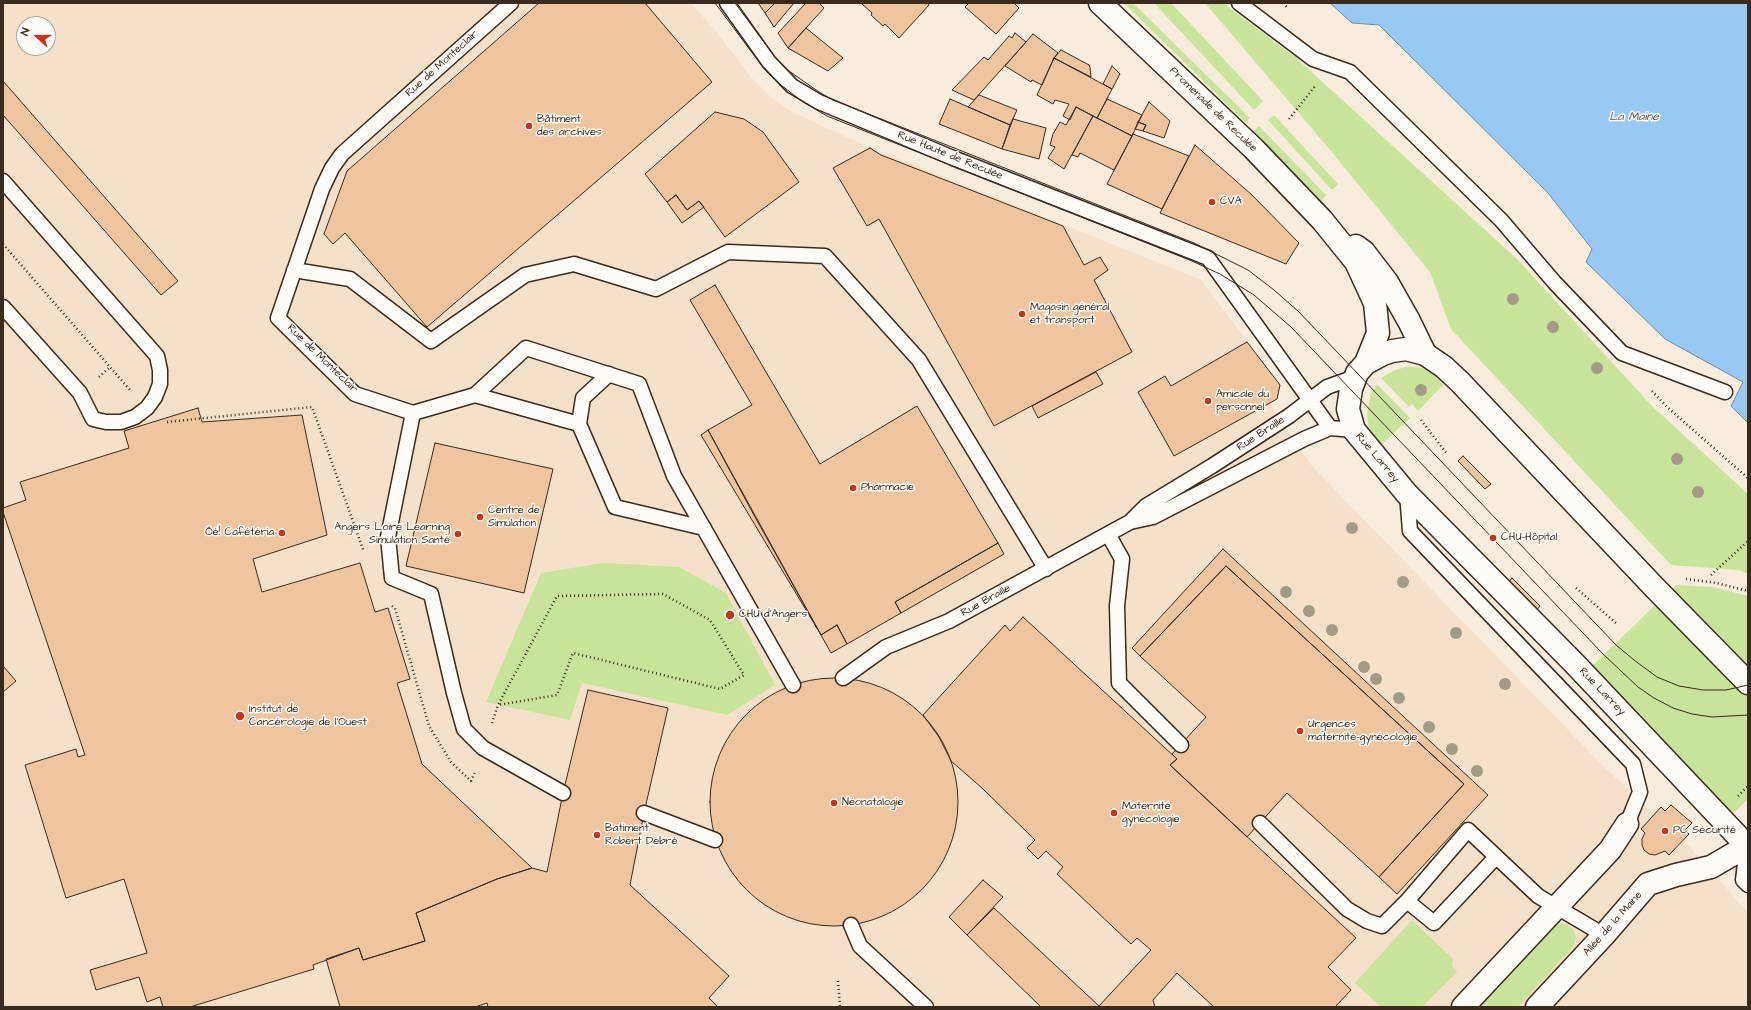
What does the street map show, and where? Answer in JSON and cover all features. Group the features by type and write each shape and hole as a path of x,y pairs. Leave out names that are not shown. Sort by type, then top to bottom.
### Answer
{"street":[{"name":"Promenade de Reculée","path":"1100,3 1254,148 1322,220 1356,262 1375,303 1378,334 1360,370"},
{"name":"Promenade de Reculée","path":"1322,220 1364,252 1378,270 1387,282 1405,314 1425,354"},
{"path":"1360,370 1392,351 1406,349 1425,354 1444,367 1460,382 1650,583 1748,683"},
{"name":"Rue Larrey","path":"1360,370 1351,389 1348,409 1354,430 1408,494 1580,669 1747,847"},
{"path":"1463,1007 1610,850 1627,824"},
{"name":"Allée de la Maine","path":"1537,1007 1604,935 1648,884 1676,875 1711,867 1747,847"}],"lane":[{"name":"Rue de Monteclair","path":"413,413 355,394 278,318 322,189 332,168 342,154 511,3"},
{"name":"Rue Haute de Reculée","path":"727,3 769,62 792,86 819,102 952,158 1208,258 1310,399"},
{"path":"1239,3 1313,59 1350,72 1501,220 1555,284 1622,353 1725,392"},
{"path":"3,181 158,356 160,377 155,397 147,408 135,417 122,422 106,422 92,419 80,393 3,307"},
{"path":"294,270 350,279 431,341 525,275 574,264 656,289 728,252 825,256 919,360 1046,569"},
{"path":"563,793 483,748 464,729 431,594 392,578 388,537 413,413 475,395 526,348 639,384 674,476 793,685"},
{"name":"Rue Braille","path":"1130,522 1146,506 1289,416 1327,387 1360,370"},
{"path":"609,374 583,398 580,424 615,507 704,528"},
{"path":"475,395 580,424"},
{"path":"1310,399 1330,428"},
{"name":"Rue Braille","path":"843,678 886,647 949,622 1130,522 1153,517 1304,439 1330,428 1354,430"},
{"path":"1408,494 1410,531 1633,764 1640,792 1627,824"},
{"path":"1108,534 1122,559 1117,606 1119,683 1181,745"},
{"path":"644,813 715,840"},
{"path":"1260,823 1347,909 1367,921 1382,926 1408,901 1468,830 1538,896 1604,935"},
{"path":"1747,847 1743,880 1748,885"},
{"path":"1408,901 1434,923 1496,857"},
{"path":"851,925 860,946 926,1007"}],"path":[{"path":"1289,119 1318,83"},
{"path":"3,244 133,392"},
{"path":"1622,353 1651,391 1668,408 1748,478"},
{"path":"162,423 312,407 364,553"},
{"path":"1421,420 1447,454"},
{"path":"1711,575 1748,541"},
{"path":"1680,579 1717,583 1748,591"},
{"path":"1576,588 1617,624"},
{"path":"390,605 395,608 429,726 451,762 471,781 498,705 557,596 663,594 710,620 744,675 720,689 573,653 557,695 498,705"},
{"path":"838,981 840,1007"}],"shaded area":[{"name":"CHU d'Angers","path":"3,3 690,3 715,30 750,76 770,96 792,112 848,138 1201,280 1280,385 1277,399 1269,403 1311,465 1602,765 1691,848 1748,913 1748,1007 3,1007"}],"green space":[{"path":"1124,3 1133,3 1250,118 1245,122"},
{"path":"1154,3 1171,3 1263,101 1254,110"},
{"path":"1205,3 1223,3 1295,57 1517,259 1652,406 1748,494 1748,574 1739,570 1671,565 1451,329 1430,272 1326,145"},
{"path":"1274,115 1338,184 1332,190 1268,120"},
{"path":"1259,126 1326,195 1321,201 1253,132"},
{"path":"1405,367 1418,367 1429,370 1447,381 1418,411 1412,404 1409,407 1381,378 1393,371"},
{"path":"1377,384 1410,418 1380,446 1373,437 1368,426 1367,414 1371,393"},
{"path":"603,563 679,567 726,593 775,685 727,715 582,683 570,720 486,702 541,573"},
{"path":"1676,585 1714,587 1748,596 1748,799 1736,811 1727,811 1590,668"},
{"path":"1412,920 1453,959 1452,966 1457,972 1422,1007 1381,1007 1355,983"},
{"path":"1553,924 1566,924 1573,929 1576,936 1574,946 1518,1007 1474,1007"}],"water":[{"name":"La Maine","path":"1330,3 1748,3 1748,423 1731,406 1743,382 1665,339 1586,262 1592,249 1548,193 1379,25 1352,23"}],"building":[{"name":"Bâtiment des archives","path":"539,3 645,3 712,82 427,327 345,233 333,244 324,234 347,171"},
{"path":"758,3 775,3 765,13"},
{"path":"775,3 794,3 774,27 765,13"},
{"path":"806,3 819,3 824,8 788,48 778,33"},
{"path":"861,3 928,3 929,5 899,38 885,24 883,26 871,15 872,13"},
{"path":"969,3 1014,3 1019,8 996,34 965,7"},
{"path":"806,28 843,58 828,71 788,48"},
{"path":"1015,33 1026,42 974,100 952,90 984,57 988,60 1009,36 1012,38"},
{"path":"1033,34 1058,53 1054,58 1042,85 1032,80 1031,82 1005,66"},
{"path":"1061,50 1089,65 1091,77 1054,58"},
{"path":"1054,58 1112,89 1097,118 1076,107 1070,120 1063,116 1069,104 1055,100 1053,104 1037,95"},
{"path":"1112,66 1120,74 1112,89 1103,84"},
{"path":"3,81 178,281 161,295 3,115"},
{"path":"979,95 1017,110 1010,125 968,107"},
{"path":"950,99 1010,125 1002,149 939,124"},
{"path":"1107,99 1142,115 1132,136 1097,118"},
{"path":"1149,102 1170,121 1164,138 1143,131 1146,125 1138,122"},
{"path":"1076,107 1093,116 1064,169 1048,158 1055,147 1050,145 1053,134 1060,122 1066,125"},
{"path":"715,112 744,119 763,132 799,182 725,237 699,201 687,210 676,195 667,202 645,174"},
{"path":"1093,116 1132,136 1114,170 1080,153 1078,157 1072,155"},
{"path":"1013,119 1046,128 1039,159 1002,149"},
{"path":"1138,122 1146,125 1143,131 1135,129"},
{"path":"1133,134 1189,156 1162,209 1107,184"},
{"name":"CVA","path":"1195,145 1252,195 1299,243 1286,264 1160,213"},
{"name":"Magasin général et transport","path":"870,148 881,155 1063,226 1084,265 1100,257 1108,270 1094,280 1132,352 994,426 879,219 867,226 833,168"},
{"path":"676,195 687,210 699,201 704,207 682,223 667,202"},
{"name":"Pharmacie","path":"715,285 820,464 917,406 998,543 895,602 901,613 847,644 837,625 821,635 708,430 752,405 690,300"},
{"name":"Amicale du personnel","path":"1247,342 1280,385 1277,399 1174,456 1138,392 1165,376 1171,386"},
{"path":"1096,372 1103,384 1038,418 1032,406"},
{"name":"Institut de Cancérologie de l'Ouest","path":"198,408 202,422 302,415 327,535 253,559 262,592 360,563 375,612 388,608 410,679 397,683 422,764 532,868 497,879 416,913 425,941 363,960 359,948 313,965 314,969 190,1007 163,1007 160,997 147,1002 139,977 96,990 90,970 147,953 124,879 66,898 25,765 76,749 78,757 85,755 3,512 3,508 26,500 20,482 129,448 124,431"},
{"path":"708,430 755,517 821,635 701,435"},
{"name":"Centre de Simulation","path":"435,443 553,469 524,593 406,566"},
{"path":"1463,456 1491,484 1485,489 1458,461"},
{"path":"998,543 1004,554 901,613 895,602"},
{"path":"1223,549 1488,795 1397,894 1379,877 1464,784 1226,566 1140,656 1132,648"},
{"name":"Urgences maternité-gynécologie","path":"1226,566 1464,784 1379,877 1287,793 1247,837 1170,765 1177,759 1172,754 1206,717 1140,656"},
{"path":"1512,578 1540,606 1535,612 1507,584"},
{"name":"Maternité gynécologie","path":"1023,617 1177,759 1170,765 1356,938 1328,967 1351,990 1335,1007 1214,1007 1177,973 1153,1000 1155,1007 1041,1007 967,935 994,908 1099,1006 1151,950 1137,938 1131,944 1057,874 1063,867 1046,851 1038,859 1027,848 1035,840 982,788 951,761 939,737 923,715 1005,625 1010,631"},
{"path":"837,625 847,644 831,653 821,635"},
{"path":"3,666 16,681 3,692"},
{"name":"Néonatalogie","path":"822,678 846,678 870,683 893,692 922,714 944,743 949,754 956,778 958,802 956,826 949,850 944,861 922,890 893,912 882,917 846,926 822,926 798,921 775,912 755,898 738,881 724,861 715,838 710,814 710,790 715,766 724,743 738,723 755,706 775,692 798,683"},
{"name":"Batiment Robert Debré","path":"588,690 668,708 644,813 630,885 729,976 709,998 718,1007 488,1007 487,1003 475,1007 340,1007 326,959 359,948 363,960 425,941 416,913 497,879 532,868 547,872 563,793"},
{"name":"PC Sécurité","path":"1671,805 1692,823 1685,830 1689,834 1669,855 1665,851 1655,855 1649,854 1644,850 1642,845 1642,839 1645,833 1641,829 1661,807 1665,811"},
{"path":"983,880 1003,897 967,935 949,917"}],"tram line":[{"path":"715,3 765,70 803,102 827,116 1192,261 1220,274 1254,295 1291,327 1603,654 1638,687 1654,698 1673,708 1692,714 1712,717 1748,715"},
{"path":"735,3 775,57 789,71 833,100 1194,243 1248,270 1299,312 1616,645 1634,660 1657,677 1679,686 1703,690 1726,690 1748,685"}],"place":[{"name":"Bâtiment des archives","path":"529,126"},
{"name":"CVA","path":"1212,202"},
{"name":"Magasin général et transport","path":"1022,314"},
{"name":"Amicale du personnel","path":"1208,401"},
{"name":"Pharmacie","path":"853,488"},
{"name":"Centre de Simulation","path":"480,517"},
{"name":"Ôé! Cafétéria","path":"282,533"},
{"name":"Angers Loire Learning Simulation Santé","path":"458,534"},
{"name":"CHU-Hôpital","path":"1493,538"},
{"name":"CHU d'Angers","path":"730,615"},
{"name":"Institut de Cancérologie de l'Ouest","path":"240,716"},
{"name":"Urgences maternité-gynécologie","path":"1300,731"},
{"name":"Néonatalogie","path":"834,803"},
{"name":"Maternité gynécologie","path":"1114,813"},
{"name":"PC Sécurité","path":"1665,831"},
{"name":"Batiment Robert Debré","path":"597,835"}]}
